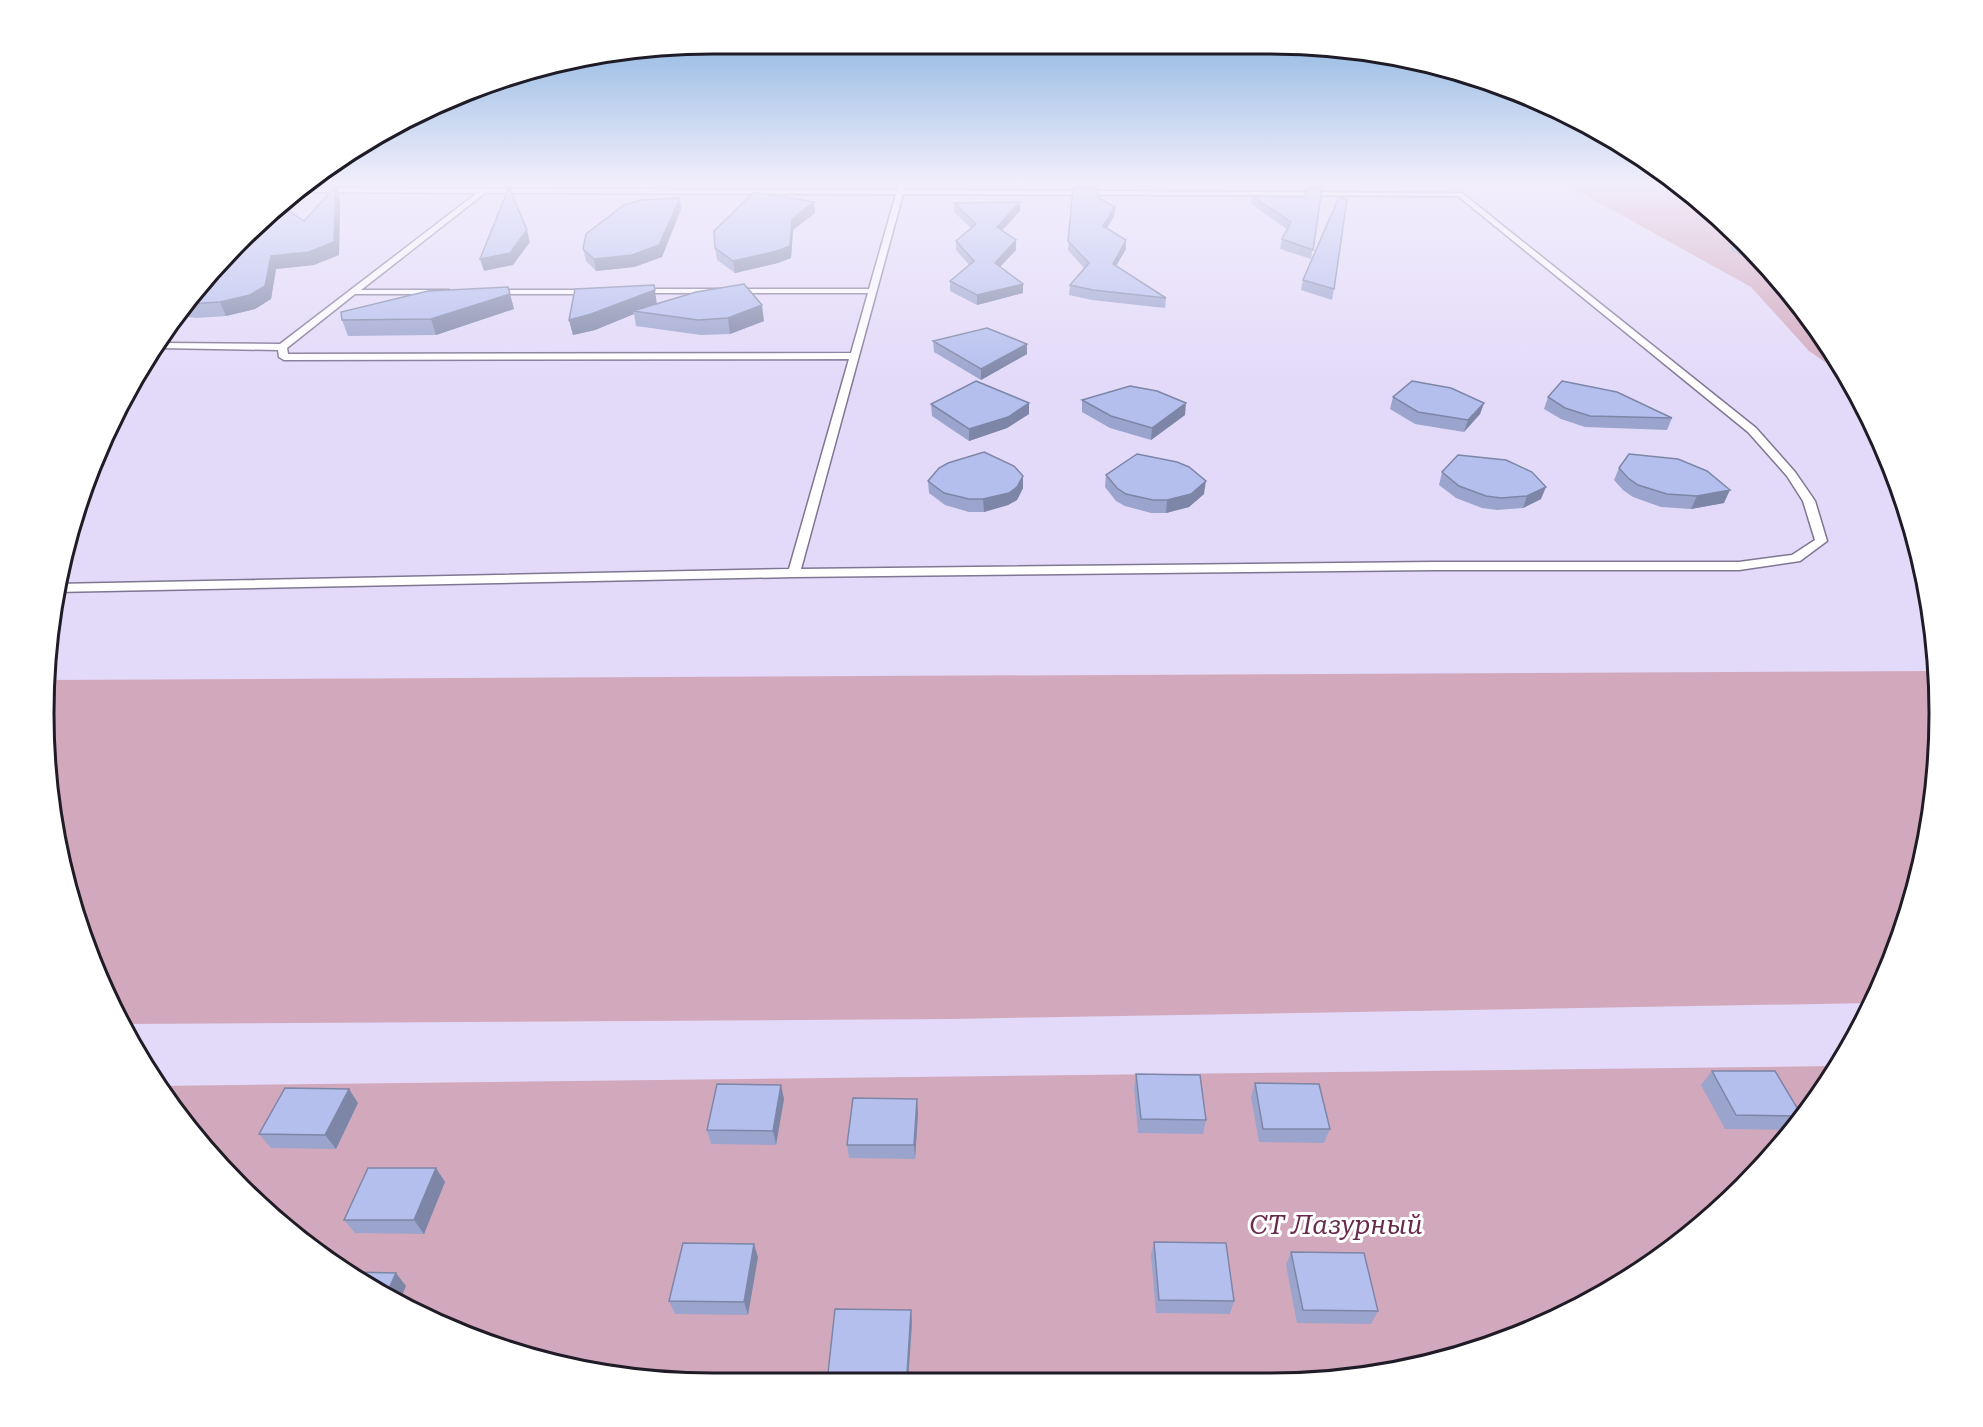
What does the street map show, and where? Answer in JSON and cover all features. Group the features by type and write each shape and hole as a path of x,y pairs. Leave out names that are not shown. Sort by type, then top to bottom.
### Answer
{"lane":[{"path":"166,346 282,347 410,248"},
{"path":"794,573 884,248"},
{"path":"67,588 794,573 1434,566 1739,566 1796,558 1821,541 1809,501 1791,474 1752,430 1526,248"},
{"path":"483,292 601,291"},
{"path":"624,291 872,291"},
{"path":"353,292 459,292"},
{"path":"282,347 284,357 854,356"}],"green space":[{"path":"1680,248 1737,248 1793,312 1829,365 1809,351 1751,287"},
{"path":"1928,671 1928,757 1923,800 1907,884 1879,966 1862,1003 951,1019 132,1024 104,966 76,884 60,800 55,757 55,680"},
{"name":"СТ Лазурный","path":"1827,1066 1793,1115 1736,1180 1671,1237 1599,1285 1522,1323 1440,1351 1356,1367 1313,1372 1270,1373 670,1372 627,1367 543,1351 461,1323 384,1285 347,1262 312,1237 247,1180 190,1115 169,1086"}],"building":[{"path":"246,248 320,248 309,252 271,256 265,286 250,295 220,302 197,303"},
{"path":"485,248 514,248 510,253 480,259"},
{"path":"652,248 632,255 594,259 583,249"},
{"path":"715,248 786,248 733,261"},
{"path":"962,248 1009,248 995,263 1023,284 977,295 950,281 974,261"},
{"path":"1074,248 1122,248 1113,264 1166,298 1093,290 1070,285 1089,263"},
{"path":"1317,248 1340,248 1334,289 1303,280"},
{"path":"744,284 762,305 728,318 698,320 633,311 696,292"},
{"path":"654,285 655,290 569,320 575,289"},
{"path":"508,287 510,294 431,319 342,320 341,312 428,291"},
{"path":"987,328 1027,344 981,369 933,341"},
{"path":"976,381 1029,403 1008,417 969,429 931,404"},
{"path":"1412,381 1451,388 1484,403 1468,420 1418,412 1393,397"},
{"path":"1562,381 1617,392 1672,418 1590,416 1565,408 1548,397"},
{"path":"1130,386 1157,391 1186,403 1152,428 1111,416 1082,400"},
{"path":"984,452 1014,466 1023,476 1017,487 1009,493 983,499 969,499 944,493 928,481 939,468 948,463"},
{"path":"1137,454 1177,462 1189,467 1206,481 1191,494 1167,500 1153,500 1126,494 1117,488 1106,475"},
{"path":"1629,454 1678,459 1707,471 1730,490 1697,496 1667,494 1638,485 1619,468"},
{"path":"1458,455 1506,460 1532,472 1546,487 1527,496 1501,498 1486,496 1459,486 1442,472"},
{"path":"1712,1071 1775,1071 1798,1109 1792,1116 1736,1115"},
{"path":"1136,1074 1200,1075 1206,1120 1141,1119"},
{"path":"1255,1083 1319,1084 1330,1129 1263,1129"},
{"path":"717,1084 781,1085 773,1131 707,1130"},
{"path":"285,1088 349,1089 325,1135 259,1134"},
{"path":"853,1098 917,1099 914,1145 847,1145"},
{"path":"368,1168 436,1168 414,1220 344,1220"},
{"path":"1154,1242 1226,1243 1234,1301 1159,1300"},
{"path":"683,1243 754,1244 744,1302 669,1301"},
{"path":"1291,1252 1364,1253 1378,1311 1303,1310"},
{"path":"364,1272 396,1273 389,1288"},
{"path":"835,1309 911,1310 907,1373 828,1373"}]}
